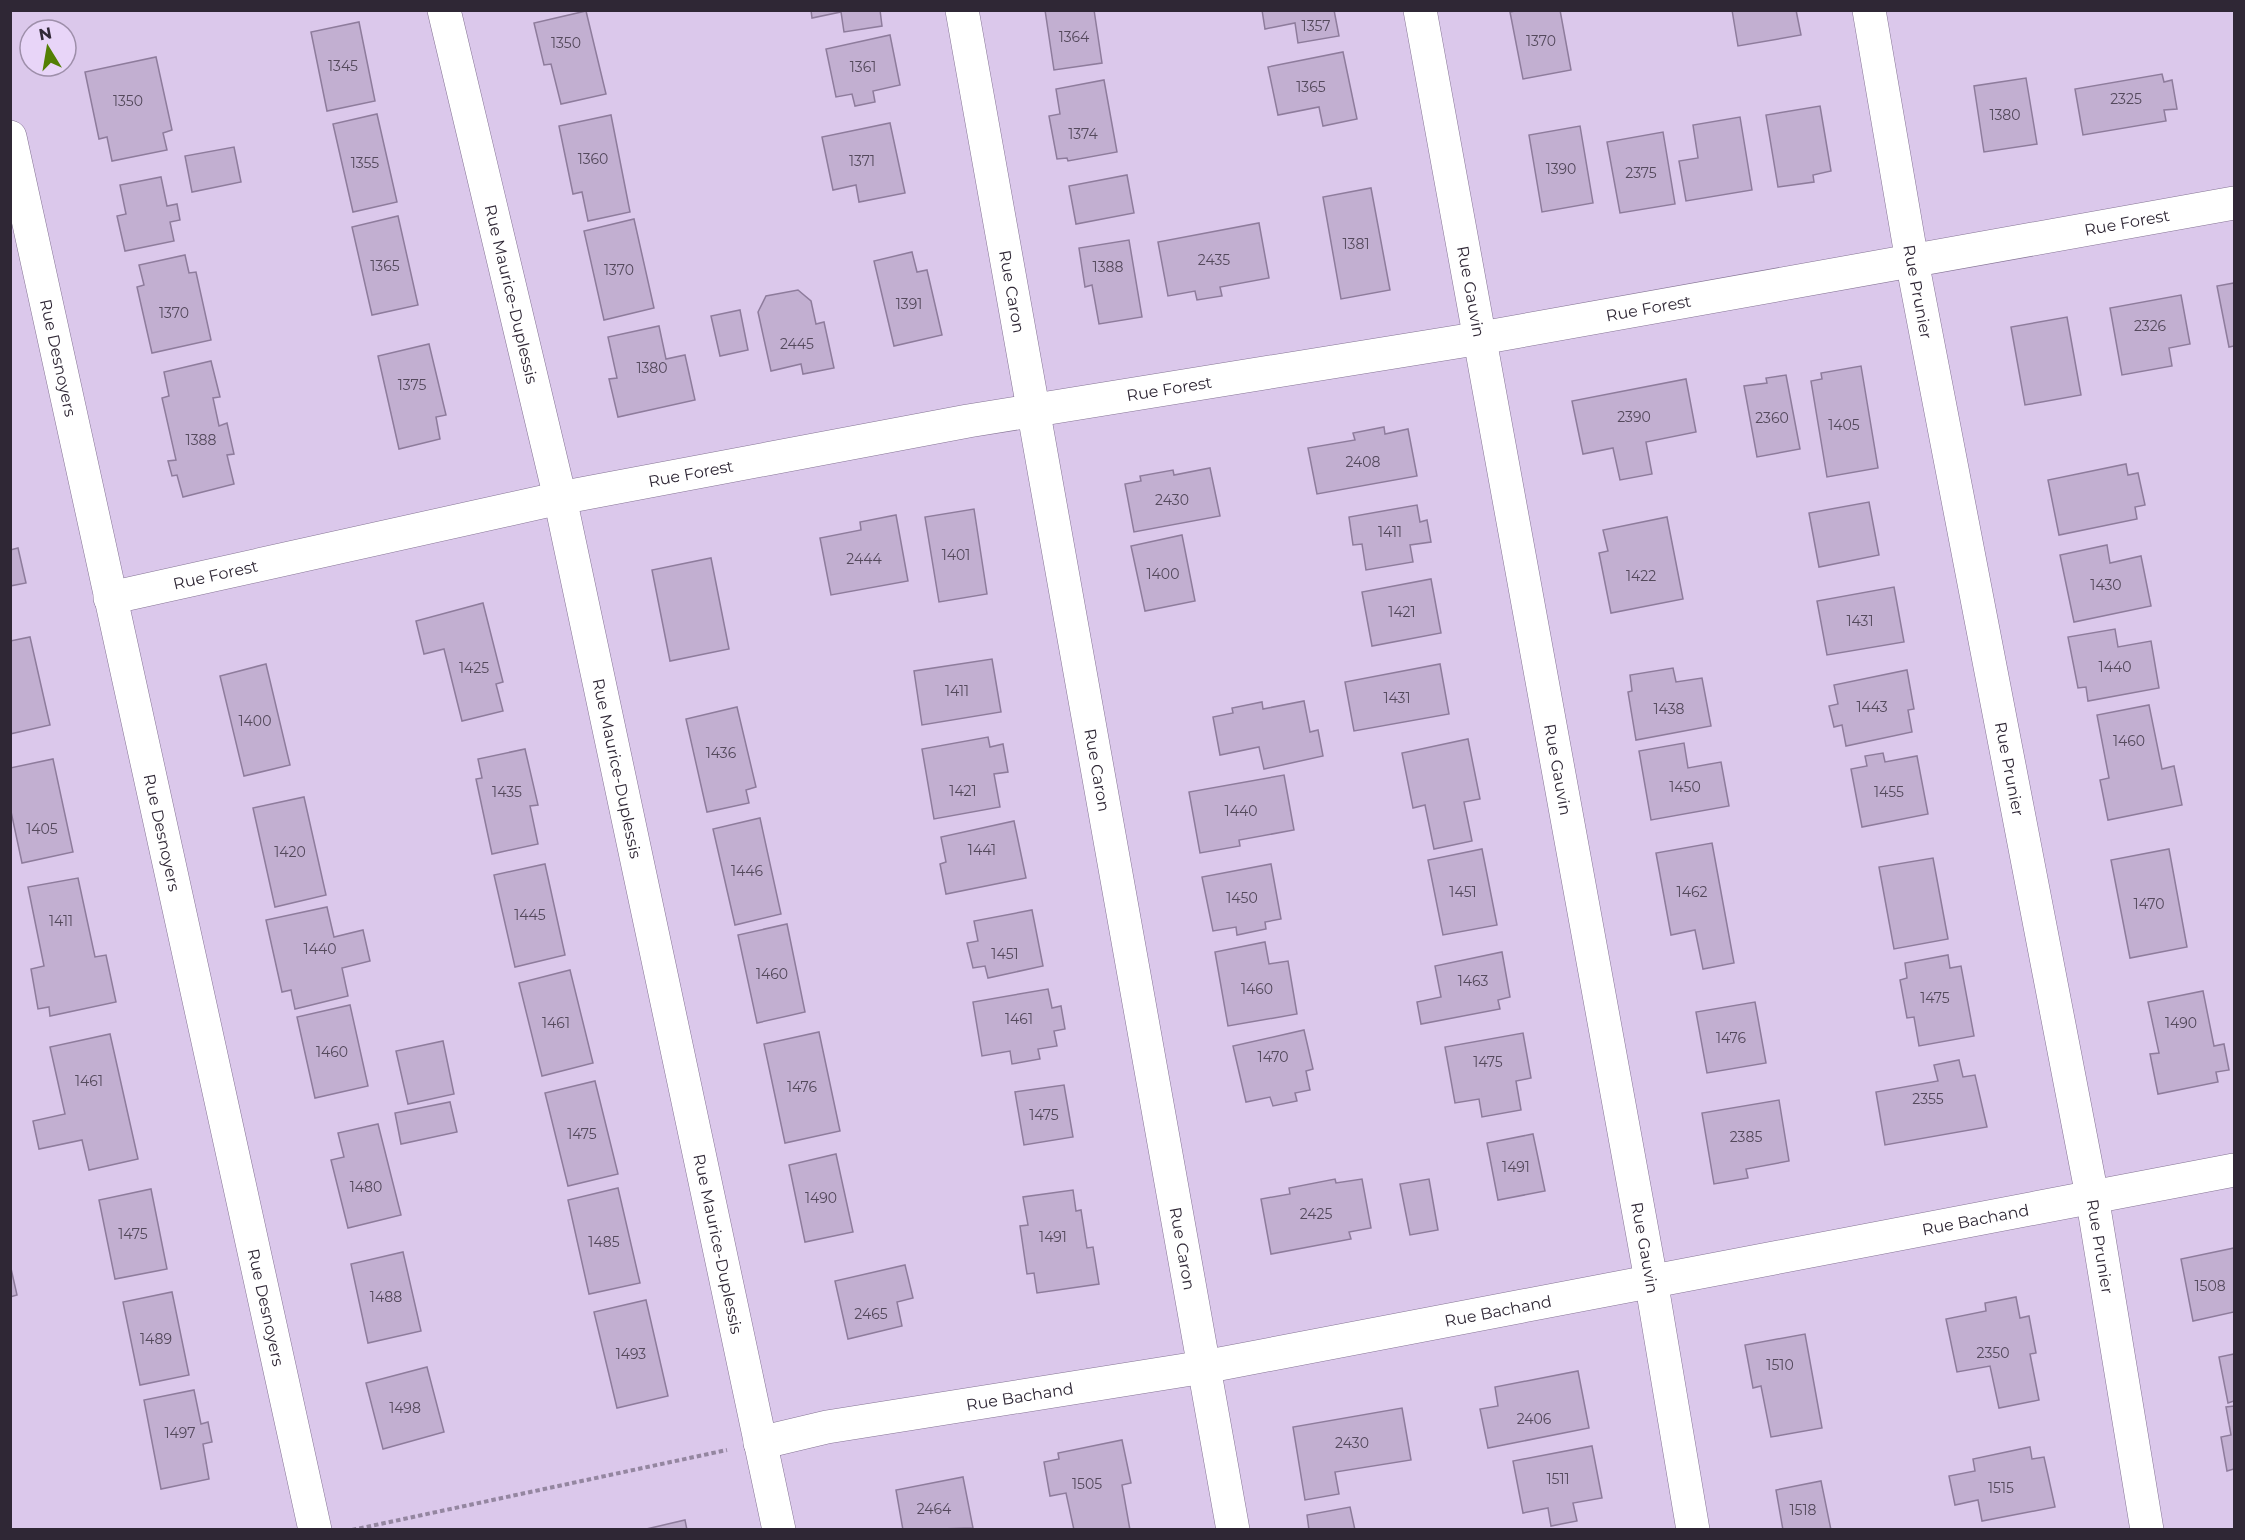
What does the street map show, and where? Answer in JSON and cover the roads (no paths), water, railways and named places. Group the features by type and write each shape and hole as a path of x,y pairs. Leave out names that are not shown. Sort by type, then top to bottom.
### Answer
{"street":[{"name":"Rue Maurice-Duplessis","path":"444,10 560,498 779,1530"},
{"name":"Rue Caron","path":"962,10 1233,1530"},
{"name":"Rue Gauvin","path":"1420,10 1651,1280 1694,1530"},
{"name":"Rue Prunier","path":"1869,10 1912,261 2092,1196 2147,1530"},
{"name":"Rue Desnoyers","path":"10,137 315,1530"},
{"name":"Rue Forest","path":"110,598 560,498 1033,409 1481,338 2235,203"},
{"name":"Rue Bachand","path":"760,1443 827,1426 1204,1367 2235,1170"}]}
